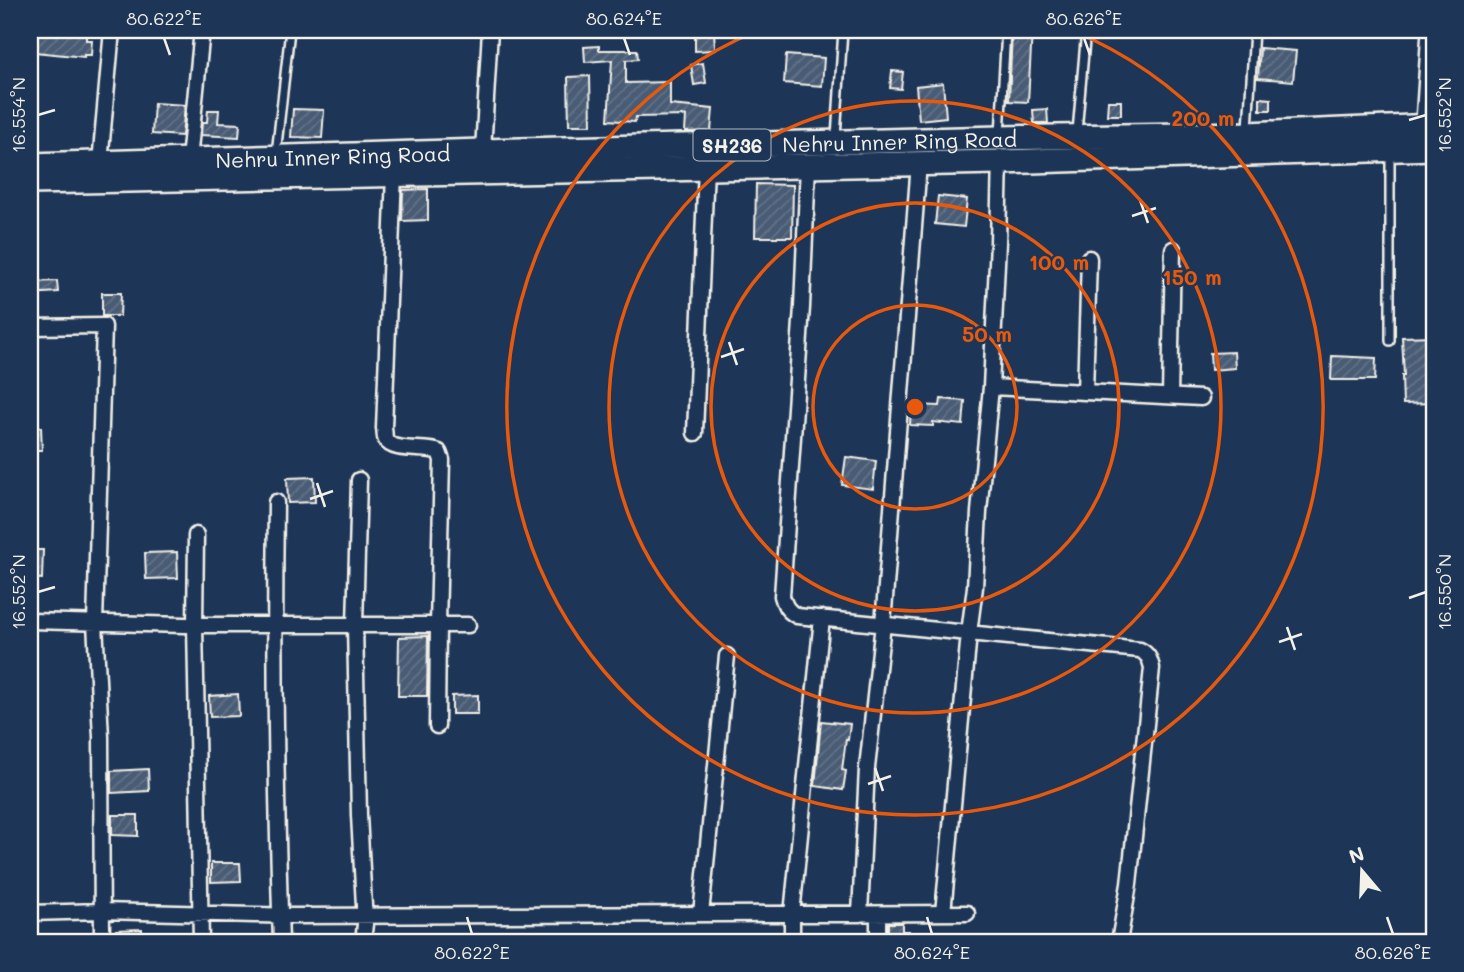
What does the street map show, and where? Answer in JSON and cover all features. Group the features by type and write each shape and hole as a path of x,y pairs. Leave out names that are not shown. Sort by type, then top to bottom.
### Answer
{"main road":[{"name":"Nehru Inner Ring Road","path":"30,165 275,156 1248,134 1427,126"},
{"name":"SH236","path":"30,182 1000,162 1434,148"}],"street":[{"path":"100,163 112,30"},
{"path":"189,160 202,30"},
{"path":"483,151 490,30"},
{"path":"943,913 975,587 991,387 1000,138"},
{"path":"860,914 867,768 883,624 919,163"},
{"path":"808,165 802,307 782,596 785,605 797,616 1001,635 1140,650 1146,653 1152,668 1131,871 1119,942"},
{"path":"695,433 706,167"},
{"path":"394,174 384,428 386,440 394,447 432,449 439,452 442,460 437,726"},
{"path":"1170,397 1173,249"},
{"path":"1085,392 1089,258"},
{"path":"30,327 104,326 95,623 101,737 102,942"},
{"path":"991,387 1201,398"},
{"path":"359,480 355,625 363,942"},
{"path":"276,502 274,625 281,942"},
{"path":"196,535 195,625 201,942"},
{"path":"792,942 792,914 822,618"},
{"path":"30,621 195,625 468,625"},
{"path":"701,914 727,656"},
{"path":"30,913 102,911 280,916 967,913"},
{"path":"878,914 878,942"}],"lane":[{"path":"275,156 290,30"},
{"path":"835,143 843,30"},
{"path":"1000,138 1006,30"},
{"path":"1077,136 1086,30"},
{"path":"1248,134 1254,30"},
{"path":"1426,30 1427,126"},
{"path":"1390,149 1390,341"}],"building":[{"path":"37,30 86,34 86,40 92,40 91,55 84,57 35,52"},
{"path":"695,30 714,30 715,50 695,51"},
{"path":"1012,30 1032,30 1028,102 1009,101"},
{"path":"599,46 599,50 637,50 638,59 626,60 626,83 670,82 670,105 713,109 711,131 685,132 686,116 636,117 635,122 608,120 612,60 585,62 584,47"},
{"path":"1260,48 1296,51 1293,81 1258,78"},
{"path":"786,55 824,58 822,86 784,83"},
{"path":"703,63 706,83 694,85 691,65"},
{"path":"892,71 903,72 901,89 890,88"},
{"path":"590,76 591,125 569,125 568,77"},
{"path":"943,83 946,117 919,120 916,86"},
{"path":"1260,98 1271,99 1271,110 1260,110"},
{"path":"1108,101 1121,101 1121,115 1107,115"},
{"path":"154,103 185,105 182,136 152,134"},
{"path":"293,109 324,110 322,138 291,137"},
{"path":"1047,109 1048,123 1034,123 1033,110"},
{"path":"208,110 219,110 218,123 240,124 239,137 201,135 202,122 207,122"},
{"path":"756,184 793,185 792,237 755,237"},
{"path":"428,189 428,220 402,221 403,190"},
{"path":"938,196 967,199 964,227 935,224"},
{"path":"57,281 58,292 30,294 30,282"},
{"path":"102,293 121,293 120,316 102,316"},
{"path":"1434,336 1434,403 1403,404 1402,337"},
{"path":"1234,352 1235,368 1211,370 1210,353"},
{"path":"1332,356 1376,358 1375,380 1331,380"},
{"path":"941,399 965,401 963,425 933,422 933,426 910,425 911,405 940,406"},
{"path":"41,427 42,450 30,450 30,428"},
{"path":"846,457 876,461 873,489 842,485"},
{"path":"314,477 315,502 288,503 287,478"},
{"path":"30,550 43,550 42,579 30,578"},
{"path":"177,552 178,578 146,579 145,553"},
{"path":"428,636 427,696 398,696 399,637"},
{"path":"238,694 239,716 210,717 209,696"},
{"path":"478,695 478,714 452,714 452,696"},
{"path":"821,721 850,724 842,770 846,771 843,790 815,786"},
{"path":"148,769 149,791 111,793 111,771"},
{"path":"112,815 138,815 138,836 112,835"},
{"path":"211,863 240,863 241,881 211,882"},
{"path":"888,923 902,923 902,931 909,931 909,942 888,942"},
{"path":"142,929 142,942 116,942 116,930"}]}
